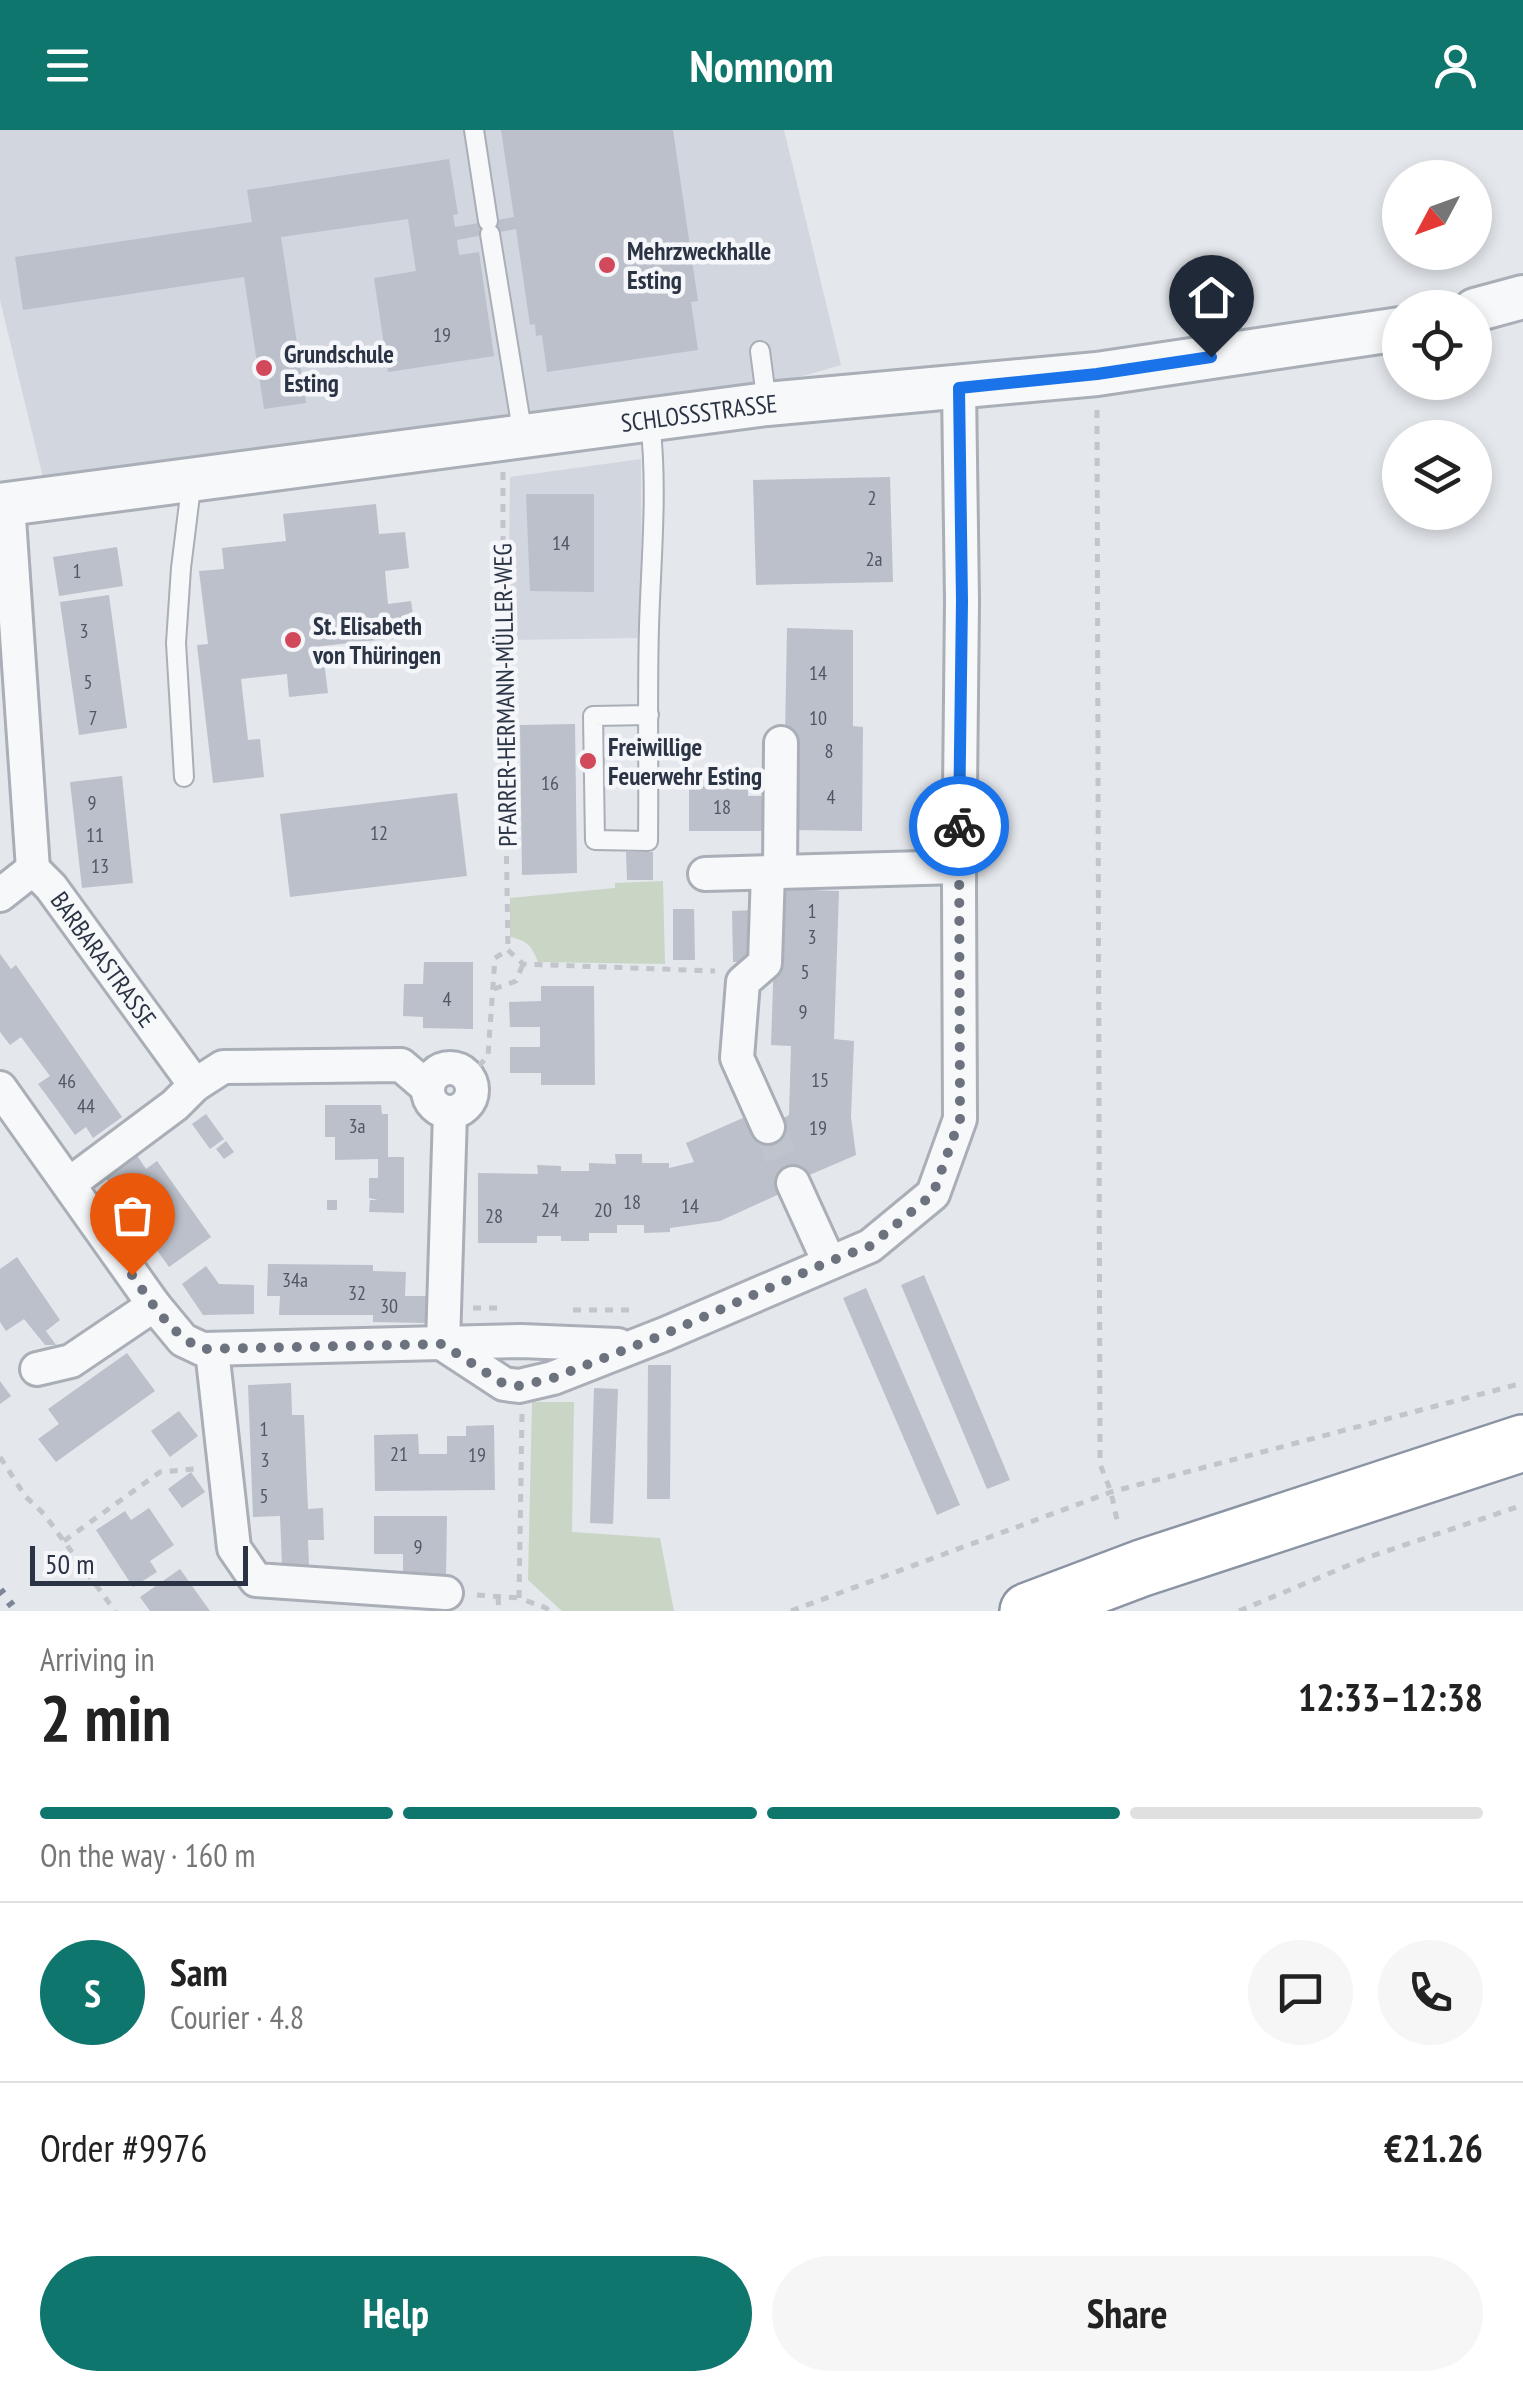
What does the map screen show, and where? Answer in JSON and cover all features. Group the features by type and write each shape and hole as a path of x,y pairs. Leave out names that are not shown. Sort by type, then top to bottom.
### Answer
{"highway":[{"path":"1028,1611 1142,1568 1523,1443"}],"street":[{"path":"1492,305 1523,296"},
{"name":"SCHLOSSSTRASSE","path":"4,504 768,404 1097,374 1382,331"},
{"path":"442,1344 504,1384 520,1386 553,1378 870,1246 933,1194 960,1119 959,388"},
{"path":"4,504 33,869"},
{"path":"768,1128 737,1058 743,982 764,963 781,742"},
{"path":"706,874 959,868"},
{"name":"BARBARASTRASSE","path":"0,896 33,869 51,887 195,1086"},
{"path":"69,1184 223,1067 402,1066 428,1088"},
{"path":"442,1069 457,1069 468,1078 471,1096 458,1111 442,1111 431,1103 430,1079 442,1069"},
{"path":"0,1088 154,1305 182,1340 202,1349 521,1341 632,1345"},
{"path":"442,1344 450,1112"},
{"path":"793,1183 828,1262"},
{"path":"36,1370 71,1361 154,1305"},
{"path":"212,1350 234,1548 256,1580 446,1594"}],"lane":[{"path":"474,130 513,438"},
{"path":"760,351 768,404"},
{"path":"649,715 593,716 596,840 648,841 654,456 650,420"},
{"path":"184,778 176,643 192,479"}],"path":[{"path":"1097,374 1100,1464 1117,1520"},
{"name":"PFARRER-HERMANN-MÜLLER-WEG","path":"508,950 502,640 513,438"},
{"path":"468,1078 488,1056 495,958 508,950 524,964 753,972"},
{"path":"494,989 516,981 524,964"},
{"path":"791,1611 1111,1492 1523,1383"},
{"path":"518,1598 522,1409"},
{"path":"0,1457 115,1611"},
{"path":"64,1541 160,1472 225,1467"},
{"path":"1239,1611 1366,1558 1523,1505"},
{"path":"446,1594 518,1598 548,1611"},
{"path":"498,1596 499,1611"}],"shaded area":[{"name":"Grundschule Esting","path":"0,130 784,130 841,365 650,420 48,498 0,300"},
{"path":"641,459 642,638 508,640 510,477"}],"green space":[{"path":"663,881 665,964 538,962 528,945 510,937 510,898 615,888 615,883"},
{"path":"532,1402 574,1402 572,1532 660,1538 674,1611 562,1611 528,1580"}],"building":[{"path":"501,130 673,130 698,301 691,302 698,350 547,372 542,335 536,336 535,324 530,325 516,229 457,240 459,255 479,252 494,356 388,372 374,278 416,271 408,219 281,237 306,403 264,409 244,277 23,310 15,257 252,222 247,190 449,159 458,214 453,215 455,227 514,217"},
{"path":"890,477 893,582 756,585 753,480"},
{"path":"526,494 594,494 594,592 530,591"},
{"name":"St. Elisabeth von Thüringen","path":"376,504 379,534 405,532 409,568 385,571 388,604 411,601 416,636 322,646 328,693 289,697 287,674 241,679 248,740 260,739 264,777 213,783 197,645 208,644 199,571 224,569 222,548 286,541 283,514"},
{"path":"117,547 123,586 59,596 53,557"},
{"path":"109,595 127,728 79,735 60,602"},
{"path":"787,628 853,630 853,726 863,727 862,831 794,830 785,737"},
{"path":"575,724 577,873 522,875 520,725"},
{"path":"689,768 749,768 748,796 779,796 780,831 689,831"},
{"path":"122,776 133,883 82,888 70,782"},
{"path":"457,793 467,876 290,897 280,814"},
{"path":"626,852 653,852 653,880 627,880"},
{"path":"783,889 839,891 834,1039 854,1041 851,1117 856,1155 784,1186 786,1191 720,1221 670,1228 670,1232 644,1233 644,1225 617,1225 617,1233 589,1233 589,1241 537,1236 537,1243 478,1243 478,1173 538,1174 537,1165 561,1166 561,1171 589,1171 589,1163 616,1164 615,1154 642,1154 642,1163 669,1163 669,1168 694,1162 686,1143 752,1114 768,1127 789,1115 791,1046 771,1045 774,955"},
{"path":"673,909 694,909 695,960 673,960"},
{"path":"755,910 755,962 733,962 732,911"},
{"path":"0,954 11,969 16,965 122,1117 93,1138 86,1127 75,1135 38,1084 50,1076 21,1037 10,1045 0,1032"},
{"path":"424,962 473,962 473,1029 423,1028 423,1017 403,1016 404,984 423,984"},
{"path":"541,986 594,986 595,1085 541,1085 541,1073 510,1073 510,1047 540,1047 540,1027 510,1027 509,1002 541,1001"},
{"path":"325,1105 381,1105 382,1114 388,1114 388,1157 404,1157 404,1213 369,1212 370,1200 378,1200 369,1198 369,1178 378,1178 378,1159 335,1160 335,1137 325,1137"},
{"path":"206,1114 224,1139 210,1149 192,1124"},
{"path":"226,1141 234,1152 224,1159 216,1149"},
{"path":"132,1148 146,1169 157,1161 211,1237 169,1267 100,1170"},
{"path":"327,1200 337,1200 337,1210 327,1210"},
{"path":"17,1257 60,1320 46,1331 56,1345 45,1345 24,1319 6,1331 0,1322 0,1269"},
{"path":"268,1264 373,1265 373,1271 406,1272 405,1296 431,1296 430,1318 425,1323 373,1322 373,1315 279,1315 280,1296 267,1296"},
{"path":"206,1266 219,1284 254,1285 254,1314 203,1315 182,1284"},
{"path":"924,1275 1010,1480 987,1489 901,1285"},
{"path":"866,1288 960,1505 937,1515 843,1298"},
{"path":"127,1353 155,1391 56,1462 38,1439 59,1424 48,1409"},
{"path":"648,1365 671,1365 670,1499 647,1499"},
{"path":"0,1381 11,1396 0,1404"},
{"path":"291,1383 292,1415 304,1415 308,1509 323,1508 324,1540 308,1540 309,1566 282,1566 280,1516 253,1517 248,1385"},
{"path":"594,1388 618,1389 613,1524 590,1523"},
{"path":"179,1411 198,1436 170,1457 151,1431"},
{"path":"494,1425 495,1490 375,1491 374,1435 418,1434 419,1454 447,1454 447,1436 466,1436 466,1426"},
{"path":"191,1472 205,1492 182,1508 168,1489"},
{"path":"149,1508 174,1545 150,1561 157,1572 133,1587 96,1530 125,1511 131,1520"},
{"path":"374,1516 447,1516 446,1578 403,1578 403,1554 374,1554"},
{"path":"180,1569 210,1611 150,1611 140,1597"}],"tunnel":[{"path":"768,1127 793,1183"}],"railway":[{"path":"0,1590 16,1611"}],"way so far":[{"path":"132,1275 182,1340 202,1349 442,1344 504,1384 520,1386 553,1378 665,1334 870,1246 933,1194 960,1119 959,826"}],"place":[{"name":"Mehrzweckhalle Esting","path":"607,265"},
{"name":"Grundschule Esting","path":"264,368"},
{"name":"St. Elisabeth von Thüringen","path":"293,640"},
{"name":"Freiwillige Feuerwehr Esting","path":"588,761"}],"route":[{"path":"959,826 959,388 1211,357"}]}
